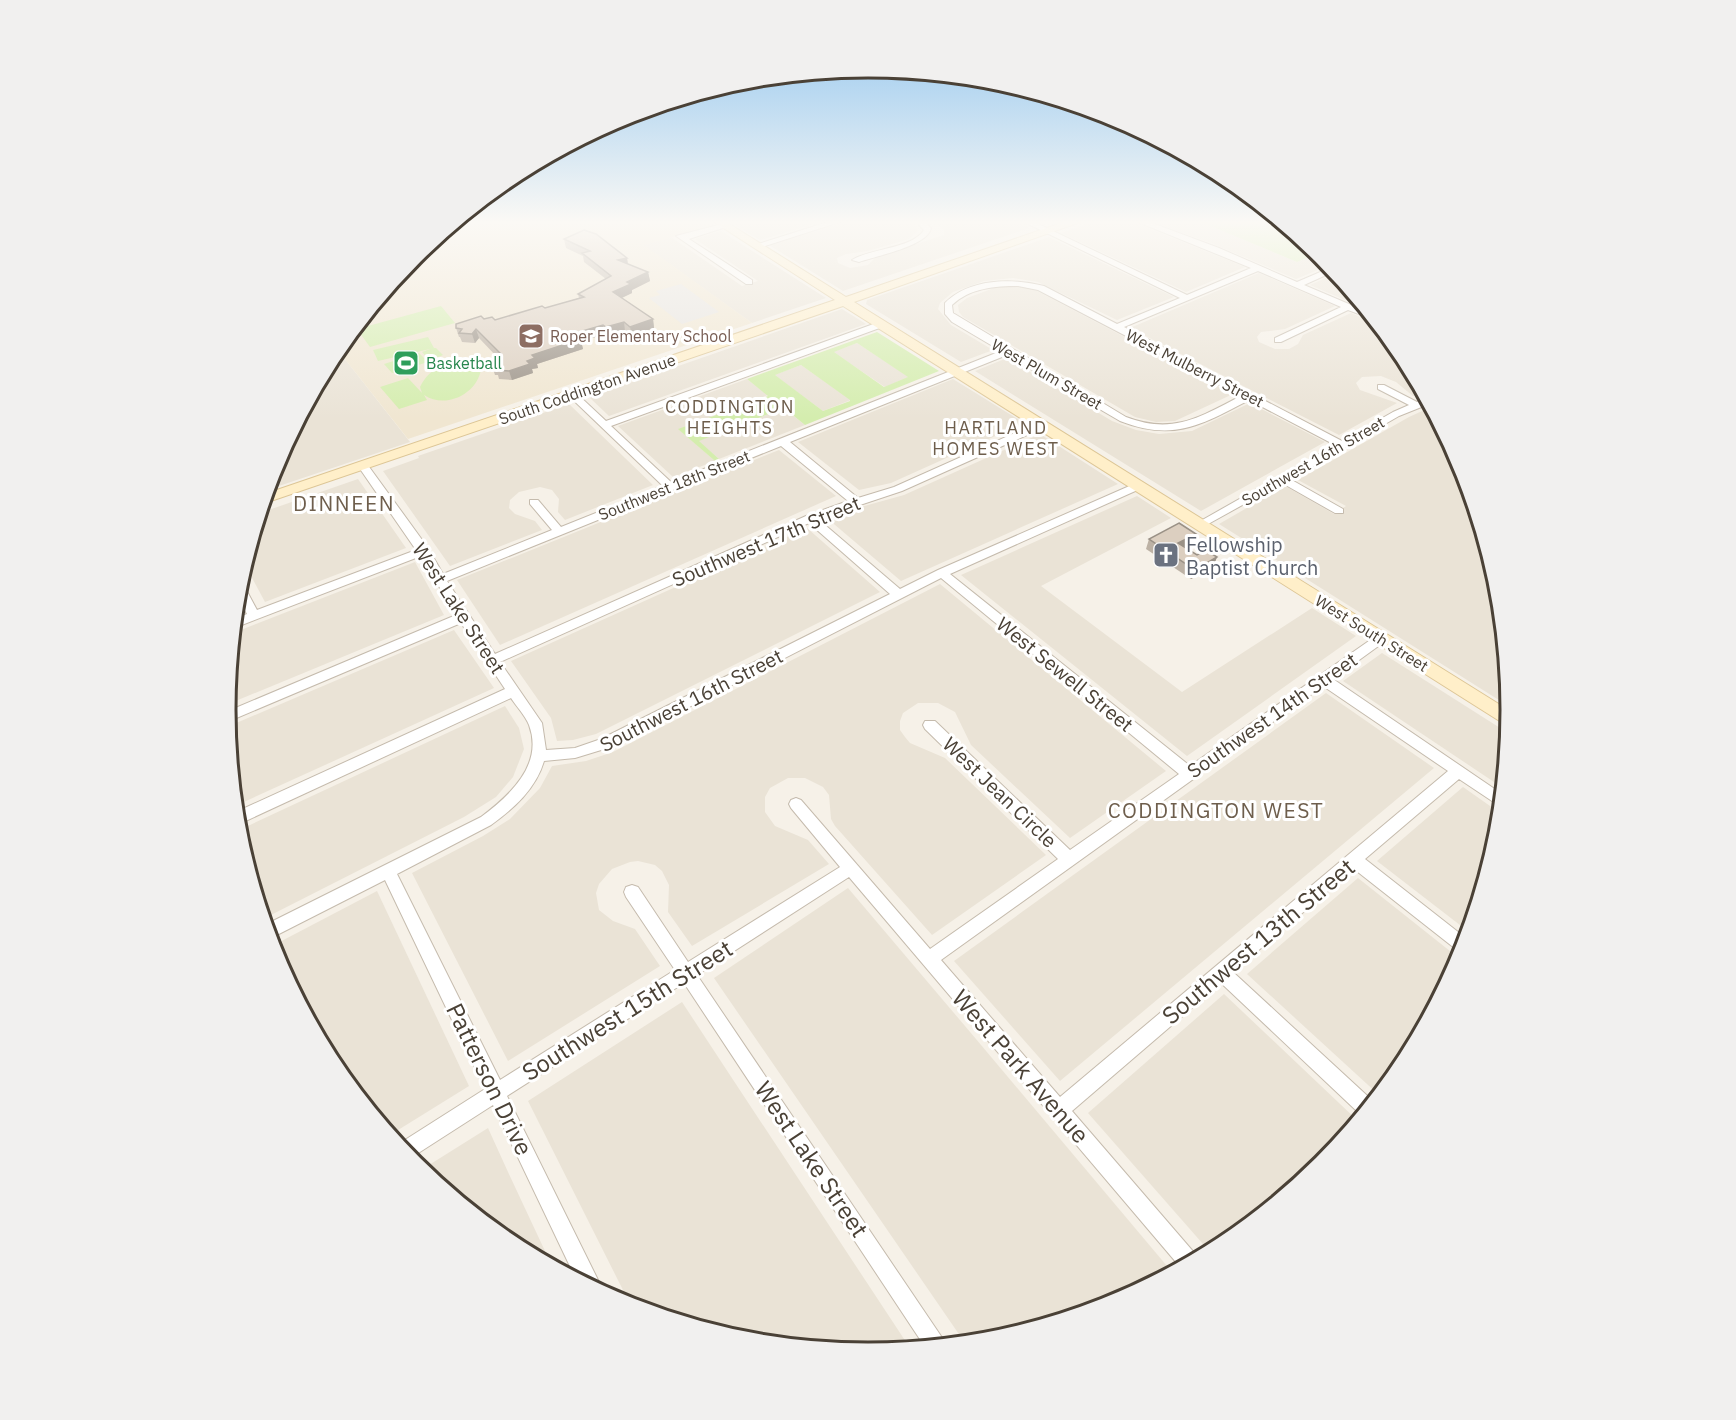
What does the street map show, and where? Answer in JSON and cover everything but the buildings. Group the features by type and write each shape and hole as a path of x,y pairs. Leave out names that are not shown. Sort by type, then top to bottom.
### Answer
{"street":[{"name":"West South Street","path":"820,286 1500,714"},
{"name":"South Coddington Avenue","path":"274,497 887,286"},
{"name":"West Plum Street","path":"987,286 960,296 951,302 948,310 955,320 1123,419 1153,429 1173,429 1189,426 1249,396"},
{"name":"West Mulberry Street","path":"1033,286 1041,288 1343,445"},
{"path":"1162,286 1187,298"},
{"path":"1117,327 1215,286"},
{"path":"1301,286 1358,311"},
{"path":"1278,340 1348,307"},
{"path":"604,425 882,324"},
{"name":"Southwest 18th Street","path":"441,579 1008,351"},
{"path":"1381,387 1415,405"},
{"path":"572,394 670,487"},
{"name":"Southwest 16th Street","path":"1201,525 1420,403"},
{"name":"Southwest 17th Street","path":"492,660 810,518 855,501 898,489 1041,425"},
{"path":"783,442 855,501"},
{"name":"West Lake Street","path":"363,466 424,551 463,617 535,723 539,742 538,756"},
{"path":"1283,479 1339,511"},
{"name":"Southwest 16th Street","path":"538,756 575,753 606,743 942,573 1138,486"},
{"path":"534,502 559,532"},
{"path":"810,518 899,595"},
{"path":"242,621 424,551"},
{"name":"West Sewell Street","path":"942,573 1189,774"},
{"path":"246,600 254,616"},
{"path":"236,713 463,617"},
{"name":"Southwest 14th Street","path":"929,959 1380,639"},
{"path":"1323,679 1494,796"},
{"path":"245,815 513,691"},
{"name":"West Jean Circle","path":"930,725 1069,859"},
{"path":"275,928 474,827 501,810 525,786 533,773 538,756"},
{"name":"Southwest 13th Street","path":"1059,1110 1458,771"},
{"name":"West Park Avenue","path":"796,804 1185,1257"},
{"path":"1354,860 1456,940"},
{"name":"Southwest 15th Street","path":"412,1147 851,868"},
{"name":"Patterson Drive","path":"388,871 585,1276"},
{"name":"West Lake Street","path":"632,892 932,1339"},
{"path":"1221,972 1362,1103"}],"shaded area":[{"name":"Roper Elementary School","path":"399,286 701,286 752,323 408,439 344,358"},
{"path":"673,286 684,286 719,312 682,324 649,298 660,295 656,291"},
{"path":"701,286 808,286 826,298 752,323"},
{"path":"835,286 857,286 843,291"},
{"path":"907,286 969,286 953,292 940,303 938,309 951,325 993,350 961,362 866,304 867,300"},
{"path":"1047,286 1152,286 1174,297 1117,320"},
{"path":"1174,286 1200,286 1186,292"},
{"path":"1228,286 1290,286 1335,306 1285,329 1261,332 1257,337 1259,342 1275,349 1289,349 1298,344 1303,335 1351,313 1364,318 1369,325 1416,395 1413,396 1396,382 1381,376 1362,377 1356,383 1360,390 1397,403 1339,435 1130,328"},
{"path":"1313,286 1337,286 1351,302"},
{"path":"1026,287 1037,291 1233,394 1175,421 1156,422 1135,417 963,317 958,305 967,298 994,288"},
{"path":"842,309 866,324 609,416 589,397"},
{"name":"CODDINGTON HEIGHTS","path":"857,343 909,377 885,387 833,352"},
{"path":"344,358 410,442 277,487 301,430"},
{"path":"1007,358 1112,421 1136,430 1159,434 1192,431 1250,403 1325,442 1201,511 975,371"},
{"name":"CODDINGTON HEIGHTS","path":"801,365 851,400 823,411 774,375"},
{"path":"747,379 768,395 679,429 715,461 673,477 618,426"},
{"path":"953,379 1024,423 891,483 859,490 798,442"},
{"path":"569,404 653,485 565,520 558,512 559,499 552,490 540,487 519,492 510,500 509,508 515,514 535,521 542,530 450,566 383,471 419,458 418,456"},
{"name":"CODDINGTON HEIGHTS","path":"784,408 805,425 719,459 698,441"},
{"path":"1424,410 1452,468 1466,507 1488,587 1495,628 1500,701 1219,524 1285,486 1334,514 1346,506 1298,480"},
{"path":"1040,434 1118,484 901,581 828,519 850,510 904,495"},
{"path":"779,450 836,496 500,645 457,580"},
{"path":"358,479 406,548 265,602 251,576 269,510"},
{"name":"CODDINGTON WEST","path":"1137,496 1171,518 1041,586 1182,692 1312,608 1356,636 1187,756 961,575"},
{"path":"807,528 880,592 596,734 573,740 557,741 551,718 511,661"},
{"path":"415,562 444,615 236,701 241,630"},
{"path":"940,584 1166,771 1070,838 971,745 955,712 938,703 918,703 903,713 900,721 900,730 910,743 945,758 1046,855 932,935 835,826 831,819 829,795 823,787 805,778 788,778 770,788 765,797 765,812 775,826 808,840 829,864 692,946 668,912 669,885 662,871 655,865 638,861 612,869 599,884 596,893 599,910 613,921 635,929 660,966 508,1061 412,873 483,836 510,819 540,788 552,766 586,761 613,752"},
{"path":"454,630 494,688 243,802 236,723"},
{"path":"1382,653 1500,728 1496,783 1343,681"},
{"name":"CODDINGTON WEST","path":"1326,693 1434,768 1060,1081 954,961"},
{"path":"505,706 519,728 524,749 513,777 496,797 464,817 271,915 247,826"},
{"path":"1463,787 1492,808 1478,874 1461,926 1377,861"},
{"path":"1358,878 1452,952 1415,1026 1373,1089 1247,974"},
{"path":"848,888 1167,1266 1110,1294 1071,1308 1032,1320 960,1335 714,978"},
{"path":"377,891 469,1086 397,1131 367,1095 321,1026 301,990 280,942"},
{"path":"1224,994 1352,1116 1315,1157 1285,1185 1253,1211 1204,1245 1088,1113"},
{"path":"682,1002 905,1341 827,1341 786,1337 704,1320 625,1293 528,1101"},
{"path":"488,1128 546,1253 483,1211 429,1165"}],"green space":[{"path":"441,306 455,323 370,347 361,334 366,327"},
{"path":"877,332 939,371 805,425 784,408 699,441 719,459 715,461 678,429 768,396 747,379","holes":["857,343 908,377 884,387 834,352","801,365 850,400 850,401 823,411 775,375"]},
{"path":"428,337 434,348 443,355 430,361 422,352 430,349 378,361 373,350"},
{"name":"Basketball","path":"419,353 428,362 392,373 384,364"},
{"path":"443,367 481,370 473,386 458,397 441,401 424,395 427,400 399,409 380,387 408,378 422,393 420,387 427,377"}],"place":[{"name":"Roper Elementary School","path":"531,336"},
{"name":"Basketball","path":"406,363"},
{"name":"Fellowship Baptist Church","path":"1166,555"}],"district":[{"name":"CODDINGTON HEIGHTS","path":"730,416"},
{"name":"HARTLAND HOMES WEST","path":"996,437"},
{"name":"DINNEEN","path":"344,503"},
{"name":"CODDINGTON WEST","path":"1216,810"}]}
